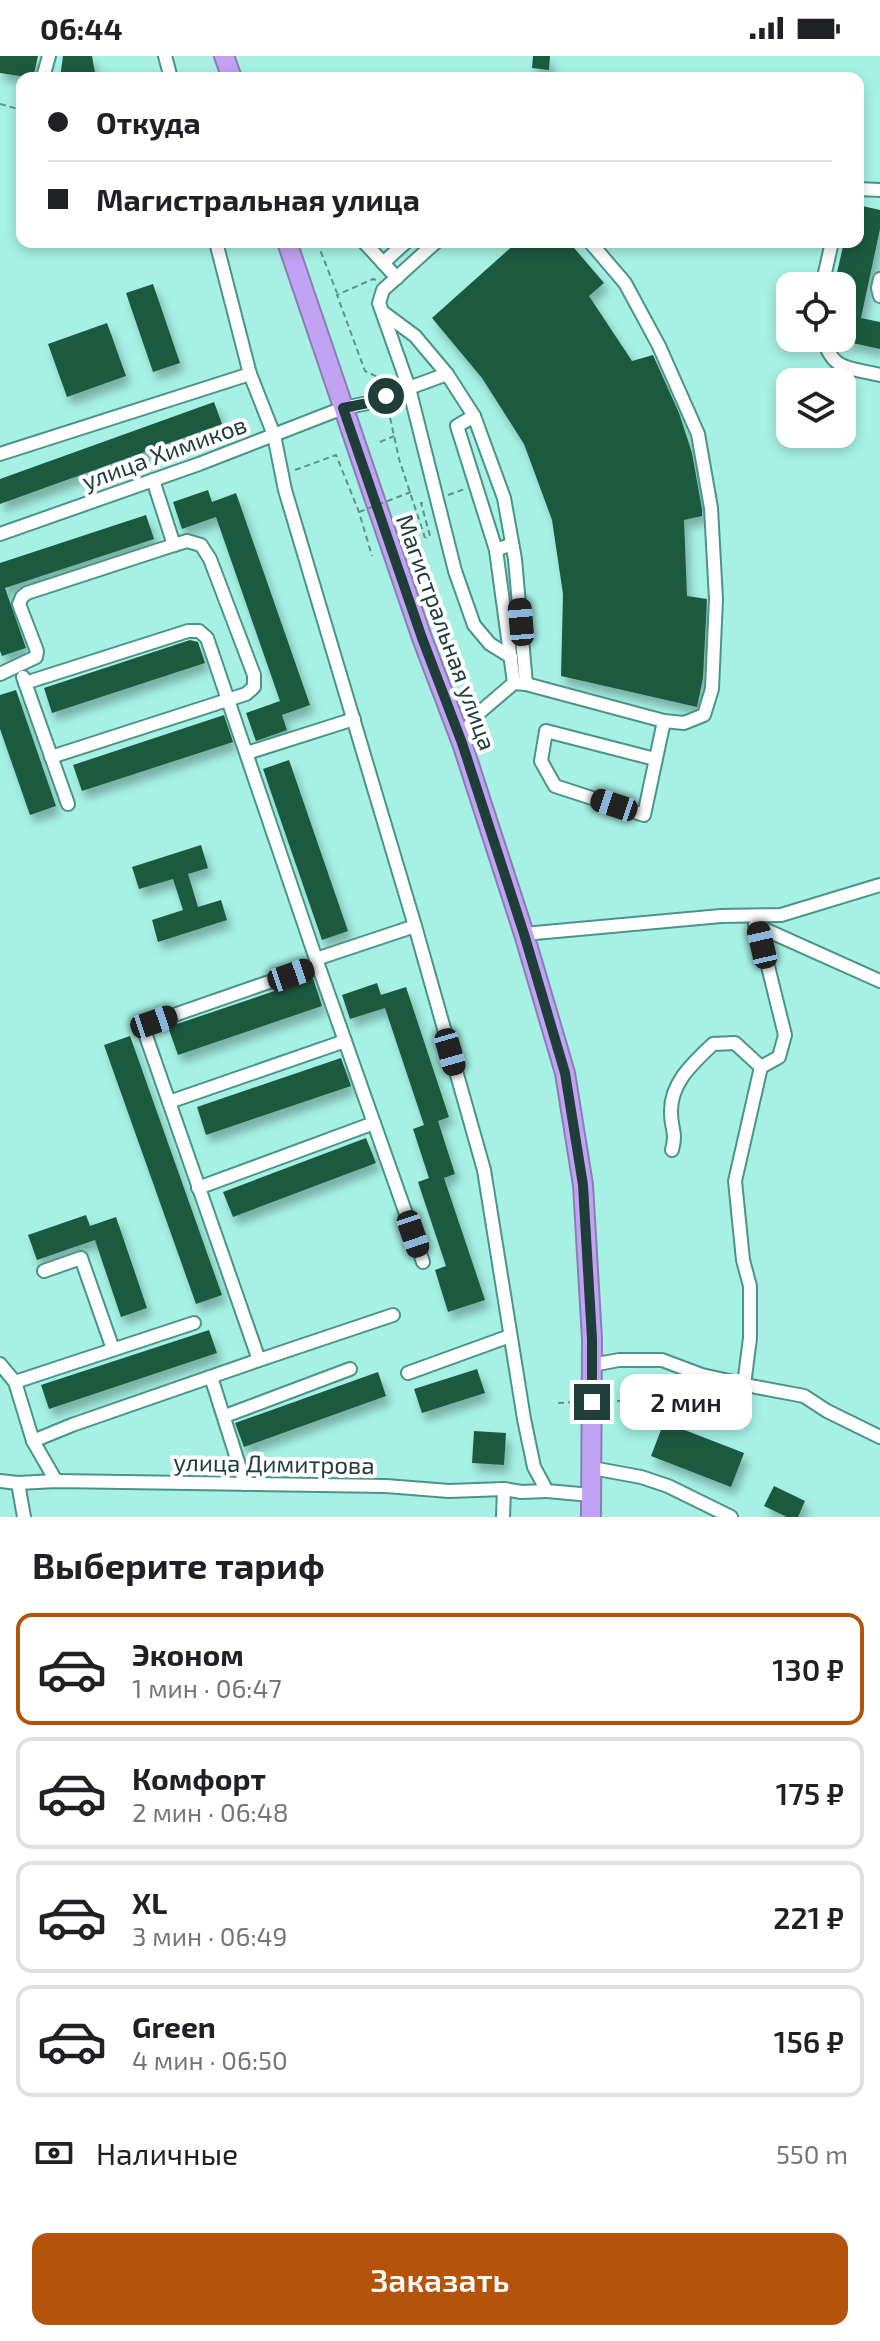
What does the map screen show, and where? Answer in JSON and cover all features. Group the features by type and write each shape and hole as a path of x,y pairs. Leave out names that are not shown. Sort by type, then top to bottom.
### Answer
{"highway":[{"name":"Магистральная улица","path":"289,248 422,638 462,743 565,1073 583,1185 592,1365 591,1517"}],"street":[{"path":"218,248 250,374 274,435 281,475 484,1170 534,1467 547,1491"},
{"path":"369,248 393,281"},
{"path":"383,263 399,248"},
{"path":"429,248 383,290 379,303 409,388 455,571 474,625 490,644 511,657"},
{"path":"515,685 664,721 684,723 704,715 712,689 716,599 711,508 698,434 659,346 625,283 595,248"},
{"path":"825,272 831,248"},
{"path":"880,279 880,296"},
{"path":"382,311 415,336 447,374 474,416 504,498 512,544 515,685"},
{"path":"827,352 835,364 880,375"},
{"path":"0,454 250,374"},
{"name":"улица Химиков","path":"0,534 343,408 368,403 447,374"},
{"path":"474,416 457,426 496,550 515,685"},
{"path":"153,480 174,545"},
{"path":"0,674 36,657 37,651 19,604 27,593 187,541 201,545 210,559 254,675 254,687 246,694 51,757"},
{"path":"496,550 512,544"},
{"path":"25,683 188,631 199,631 207,638 423,1262"},
{"path":"19,667 68,804"},
{"path":"462,743 473,718 515,685"},
{"path":"247,753 354,719"},
{"path":"655,759 546,731 541,761 555,786 644,815 664,721"},
{"path":"524,934 721,916 781,915 880,885"},
{"path":"721,916 758,926 880,981"},
{"path":"259,1360 146,1036 147,1028 154,1022 415,926"},
{"path":"744,1385 750,1338 750,1286 743,1260 735,1181 761,1067 779,1057 785,1035 758,926"},
{"path":"169,1102 345,1041"},
{"path":"672,1150 675,1137 670,1114 672,1093 688,1067 713,1044 735,1043 761,1067"},
{"path":"198,1188 374,1123"},
{"path":"44,1271 81,1258 113,1349"},
{"path":"33,1441 393,1315"},
{"path":"15,1382 194,1323"},
{"path":"408,1373 510,1336"},
{"path":"592,1365 619,1360 662,1360 702,1375 804,1396 880,1437"},
{"path":"0,1364 15,1382 33,1441 56,1481"},
{"path":"225,1416 350,1369"},
{"path":"211,1377 245,1484"},
{"path":"592,1468 641,1477 668,1486 724,1515"},
{"name":"улица Димитрова","path":"0,1481 386,1486 591,1495"},
{"path":"18,1483 24,1517"},
{"path":"503,1517 504,1489"}],"path":[{"path":"319,248 365,371 382,379 425,538 430,536 421,503 476,486"},
{"path":"337,295 373,279 393,281"},
{"path":"380,442 395,436"},
{"path":"281,475 336,455 359,512 372,556"},
{"path":"337,458 341,456"},
{"path":"359,512 411,492"}],"building":[{"path":"0,56 38,56 34,72 16,72 16,75 0,73"},
{"path":"63,56 92,56 95,72 61,72"},
{"path":"533,56 550,56 549,70 532,68"},
{"path":"864,206 880,210 880,229 861,318 880,322 880,349 856,344 856,272 837,272 843,248 864,248"},
{"path":"510,248 574,248 604,283 589,296 632,361 653,355 679,413 692,453 702,516 684,520 687,596 707,599 703,678 697,707 561,676 563,594 552,520 524,444 482,378 432,318"},
{"path":"153,284 180,363 153,372 126,293"},
{"path":"107,323 126,376 67,397 48,344"},
{"path":"214,402 222,424 0,504 0,479"},
{"path":"208,490 212,502 236,493 310,705 282,715 287,730 256,741 246,713 280,701 216,517 182,529 173,502"},
{"path":"146,515 154,539 5,588 26,648 2,656 0,563"},
{"path":"190,640 198,642 205,663 52,713 44,688"},
{"path":"16,690 56,806 30,815 0,729 0,695"},
{"path":"224,715 233,742 82,791 73,765"},
{"path":"289,760 348,931 322,940 263,769"},
{"path":"201,845 208,868 188,874 198,907 221,900 227,920 158,942 152,920 183,910 173,879 139,889 132,867"},
{"path":"313,978 322,1006 178,1055 168,1027"},
{"path":"377,983 381,995 406,987 449,1117 438,1121 455,1174 444,1178 485,1300 448,1312 435,1270 446,1266 418,1182 429,1178 413,1129 424,1125 385,1008 350,1019 342,995"},
{"path":"130,1036 222,1295 196,1304 104,1045"},
{"path":"341,1058 351,1086 206,1135 197,1107"},
{"path":"366,1138 376,1163 233,1217 223,1192"},
{"path":"86,1215 90,1226 116,1217 147,1308 121,1317 95,1240 37,1260 28,1235"},
{"path":"209,1330 217,1353 49,1409 41,1385"},
{"path":"477,1369 485,1393 422,1413 414,1389"},
{"path":"378,1372 386,1396 244,1447 235,1423"},
{"path":"664,1422 744,1453 731,1487 651,1456"},
{"path":"474,1431 506,1433 504,1465 472,1463"},
{"path":"774,1486 805,1501 798,1517 787,1517 764,1506"}],"route":[{"path":"386,396 343,408 422,638 462,743 565,1073 583,1185 592,1339 592,1402"}]}
